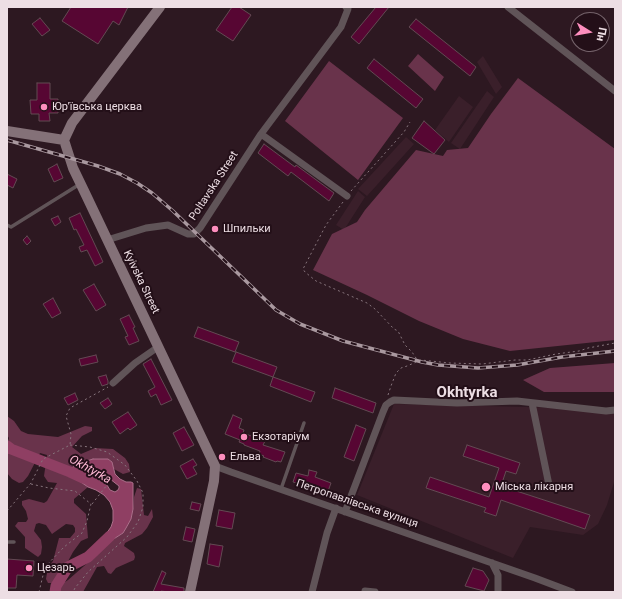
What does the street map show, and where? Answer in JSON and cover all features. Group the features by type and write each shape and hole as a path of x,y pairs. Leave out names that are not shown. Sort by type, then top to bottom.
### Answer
{"main road":[{"path":"7,131 64,140 72,123 160,7"},
{"name":"Kyivska Street","path":"64,140 80,184 215,466"},
{"path":"190,592 214,481 215,466"}],"street":[{"name":"Poltavska Street","path":"107,240 146,228 168,225 188,234 194,234 200,228 261,134 341,27 348,9 346,7"},
{"path":"508,7 615,91"},
{"path":"261,134 347,196"},
{"path":"113,383 135,362 158,347"},
{"path":"345,512 386,405 394,400 457,403 517,401 606,411 615,410"},
{"path":"532,403 549,485"},
{"name":"Петропавлівська вулиця","path":"215,466 572,592"},
{"path":"312,592 327,533 336,508"},
{"path":"492,563 498,575 498,592"},
{"path":"365,591 375,592"}],"lane":[{"path":"7,225 12,226 80,184"},
{"path":"281,489 304,423"},
{"path":"7,542 14,542"}],"path":[{"path":"303,269 316,281 367,303 375,309 394,329 398,331 405,345 418,361"},
{"path":"388,404 390,386 396,373 401,368 421,360 482,364 527,360 580,351 615,343"},
{"path":"70,445 71,434 66,416 70,408 113,383"},
{"path":"7,511 31,483 43,459 70,445 90,447 107,452 125,465 137,481 143,493 144,507 138,522 127,537 88,572 73,592"},
{"path":"31,483 49,488 75,491 91,504"},
{"path":"39,592 46,567 64,547 82,533 87,521 91,504 107,485"}],"shaded area":[{"path":"418,54 444,77 435,91 408,66"},
{"path":"483,56 502,87 496,94 477,62"},
{"path":"329,61 403,118 358,180 285,121"},
{"path":"518,78 615,149 615,340 510,351 463,339 419,321 313,270 332,234 357,222 365,210 416,150 443,156 447,150 468,148"},
{"path":"487,91 494,97 460,149 451,143"},
{"path":"459,96 473,107 449,142 435,130"},
{"path":"406,137 414,144 367,196 358,189"},
{"path":"358,191 365,197 344,230 336,225"},
{"path":"615,363 615,392 544,392 523,380 550,368"},
{"name":"Міська лікарня","path":"394,404 615,409 615,479 607,505 598,524 583,535 530,527 513,558 357,495"},
{"path":"7,416 14,421 21,431 28,434 58,437 85,426 92,427 92,431 82,436 72,447 81,454 95,448 113,449 125,458 129,464 130,472 123,474 114,469 112,462 108,459 93,459 77,464 72,476 88,487 74,499 74,503 86,514 88,538 81,541 73,552 58,580 65,582 68,580 99,553 109,542 123,533 133,509 134,497 137,488 141,489 144,515 148,516 152,509 153,517 142,534 125,543 124,546 134,553 134,560 116,568 111,574 108,573 104,566 97,567 83,592 60,592 58,585 55,583 48,583 46,579 48,567 53,561 59,538 70,538 75,532 75,528 73,525 66,524 52,534 46,525 39,523 36,524 34,531 41,540 41,554 38,557 25,548 25,537 15,526 18,522 26,522 28,519 26,511 22,505 22,501 29,499 44,503 47,501 57,483 48,482 44,476 47,455 40,453 28,476 23,482 19,483 12,479 7,473 7,444 9,438 7,435"}],"water":[{"path":"93,459 108,459 112,462 115,474 120,479 133,483 133,509 131,519 123,533 109,542 99,546 111,527 113,521 113,510 110,502 104,495 88,487 72,476 70,472 71,469 77,464","holes":["105,475 119,486 118,490 115,492 110,490 107,485 99,480 99,476"]}],"building":[{"path":"71,7 128,7 119,25 113,21 98,44 62,21"},
{"path":"232,7 239,7 251,15 233,41 216,30"},
{"path":"376,7 389,7 359,44 351,37"},
{"path":"40,18 50,30 42,36 32,24"},
{"path":"416,19 476,67 470,76 409,27"},
{"path":"374,59 423,99 416,108 367,68"},
{"name":"Юр'ївська церква","path":"37,83 50,83 50,99 58,99 58,113 49,113 50,121 39,121 39,114 31,114 30,100 37,100"},
{"path":"424,121 445,140 434,154 412,138"},
{"path":"264,144 334,193 329,201 291,172 288,176 258,153"},
{"path":"57,164 63,178 54,182 48,169"},
{"path":"7,174 17,179 13,188 7,185"},
{"path":"80,213 103,262 95,266 87,250 81,252 79,247 84,245 76,229 74,230 69,218"},
{"path":"58,216 61,222 55,226 51,219"},
{"path":"27,236 31,241 27,245 23,240"},
{"path":"94,284 106,305 96,311 83,290"},
{"path":"53,298 61,313 52,318 43,304"},
{"path":"129,315 135,327 133,328 139,341 129,345 125,337 128,336 120,319"},
{"path":"198,327 239,342 235,352 194,337"},
{"path":"236,352 277,367 273,377 232,362"},
{"path":"96,355 98,362 81,366 79,359"},
{"path":"151,359 172,400 161,405 156,394 151,397 148,391 155,387 143,364"},
{"path":"106,375 108,384 102,386 98,377"},
{"path":"273,377 315,392 311,402 270,386"},
{"path":"335,388 376,403 373,413 332,398"},
{"path":"75,393 78,400 68,405 64,398"},
{"path":"108,398 112,404 105,409 100,403"},
{"path":"128,412 137,425 130,430 128,428 120,434 112,422"},
{"name":"Екзотаріум","path":"233,415 242,419 239,428 244,430 243,433 265,441 263,445 285,452 281,462 276,462 263,457 264,456 259,454 260,451 244,445 239,442 240,440 225,434"},
{"path":"356,425 366,429 354,461 344,457"},
{"path":"184,427 194,445 182,451 173,433"},
{"path":"467,445 520,463 516,474 506,471 501,486 590,515 585,529 501,500 496,516 484,512 486,508 426,488 430,477 489,497 499,468 463,456"},
{"path":"193,459 197,465 193,467 197,474 187,479 180,466"},
{"path":"309,470 317,472 315,477 331,483 327,494 319,492 320,490 293,482 296,473 308,476"},
{"path":"192,502 201,504 199,511 190,509"},
{"path":"219,510 235,513 232,529 216,526"},
{"path":"186,527 195,529 192,542 183,540"},
{"path":"210,544 223,546 219,567 207,564"},
{"path":"7,559 34,561 33,576 17,575 16,588 7,588"},
{"path":"473,568 483,571 489,580 484,591 465,586"},
{"path":"162,571 166,573 161,584 184,588 184,592 153,592"}],"waterway":[{"name":"Okhtyrka","path":"7,446 11,449 83,478"},
{"name":"Okhtyrka","path":"55,592 56,586 68,567 88,557 110,536"}],"railway":[{"path":"7,140 98,166 120,174 137,183 152,193 173,211 276,310 300,324 343,341 422,362 438,365 478,368 517,365 562,357 615,351"}],"place":[{"name":"Юр'ївська церква","path":"44,107"},
{"name":"Шпильки","path":"215,229"},
{"name":"Екзотаріум","path":"244,437"},
{"name":"Ельва","path":"222,457"},
{"name":"Міська лікарня","path":"486,487"},
{"name":"Цезарь","path":"29,568"}],"district":[{"name":"Okhtyrka","path":"467,393"}]}
